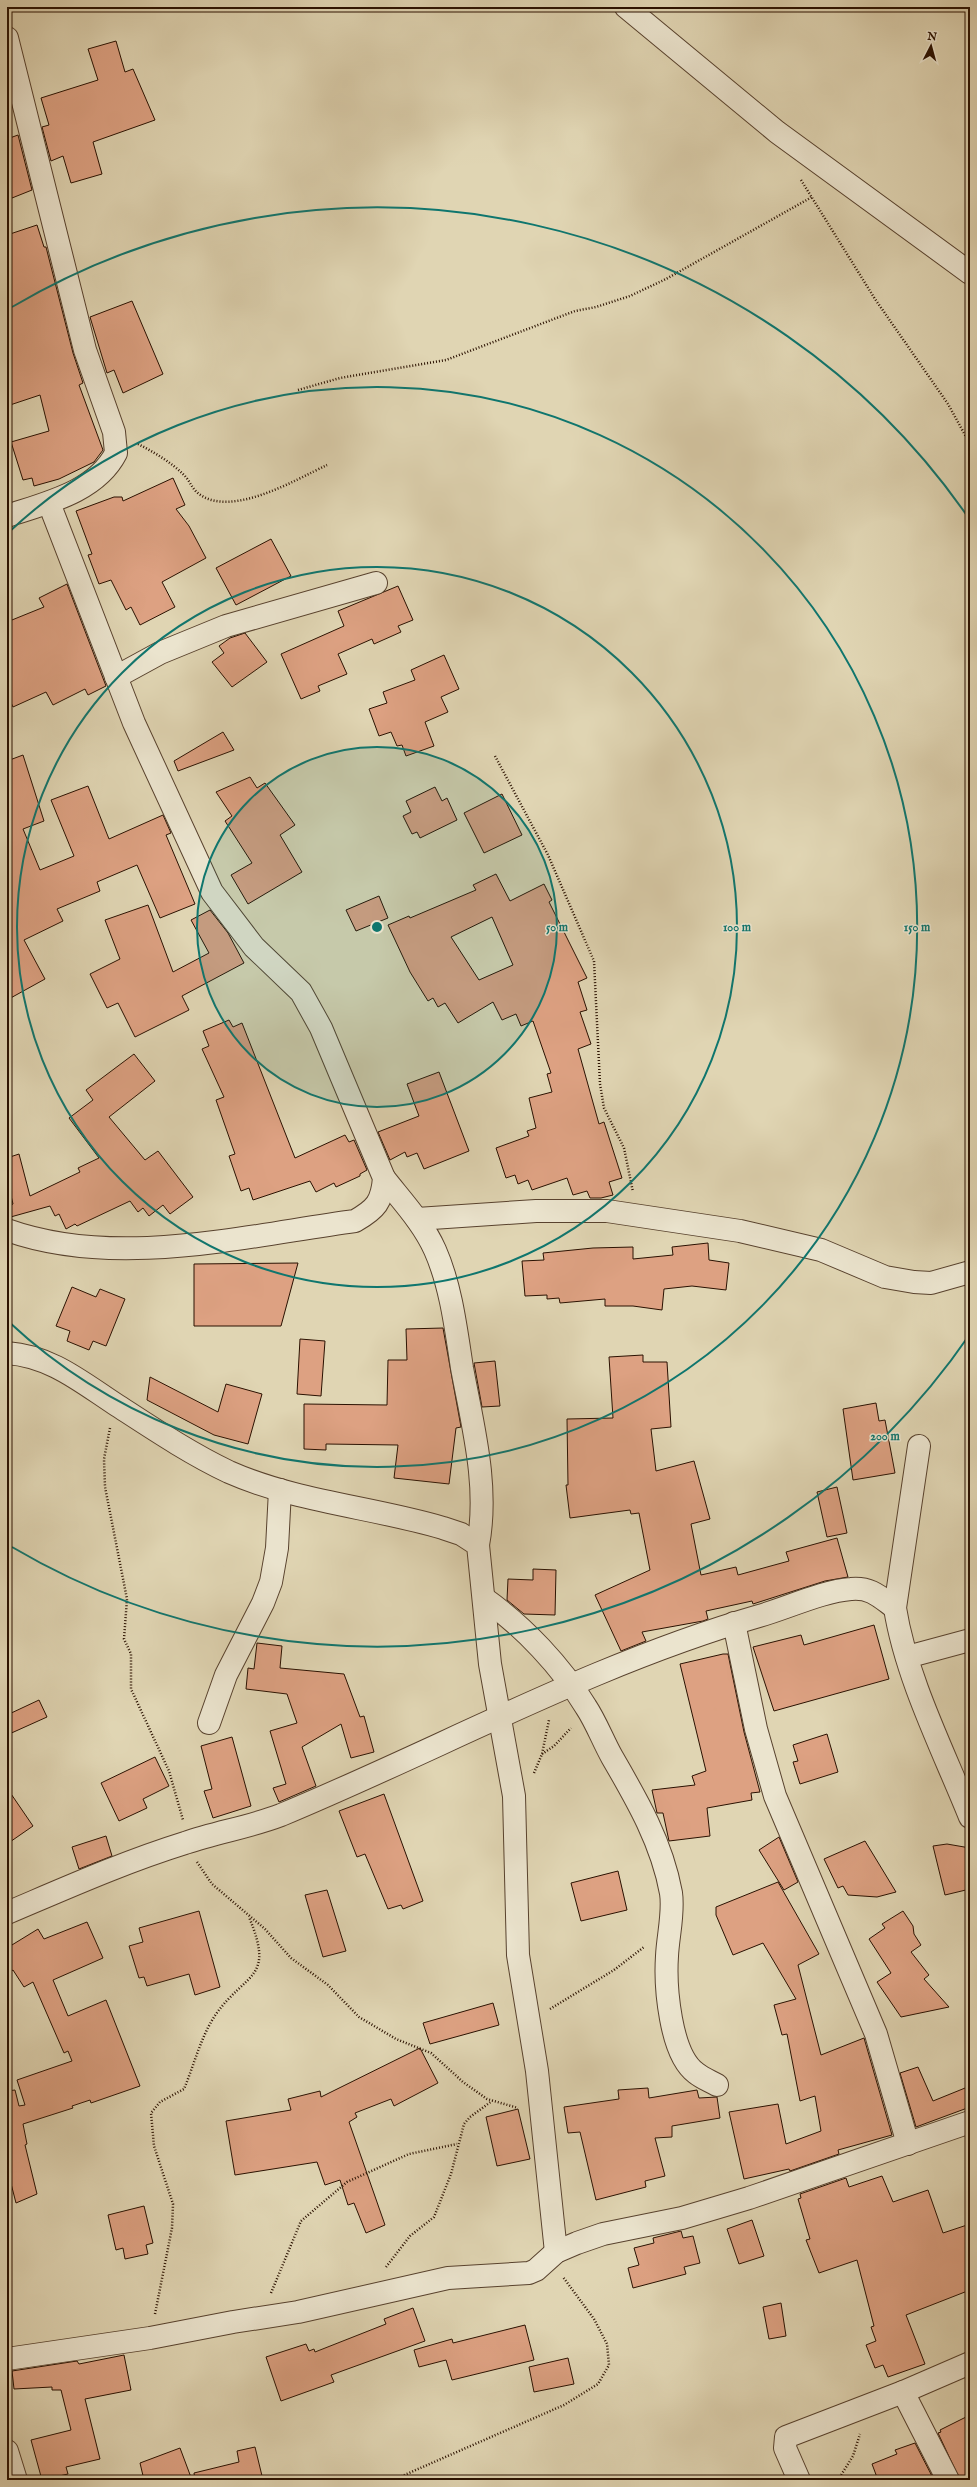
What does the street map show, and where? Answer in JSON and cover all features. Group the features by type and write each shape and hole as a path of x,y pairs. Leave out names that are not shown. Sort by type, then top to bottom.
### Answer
{"street":[{"path":"626,7 777,132 970,273"},
{"path":"7,38 14,96 85,350 115,439 116,453 102,474 49,503 7,516"},
{"path":"49,503 116,677 175,813 212,892 254,947 286,976 307,1002 321,1028 384,1178 417,1220 436,1250 455,1321 480,1468 482,1523 478,1546 485,1599 486,1626 499,1717 511,1769 514,1796 518,1955 542,2113 556,2252"},
{"path":"116,677 160,653 226,626 376,583"},
{"path":"7,1230 57,1243 88,1247 162,1246 220,1241 355,1220 369,1213 378,1203 382,1194 384,1178"},
{"path":"417,1220 536,1211 607,1211 740,1231 775,1239 821,1250 885,1277 914,1282 930,1283 970,1272"},
{"path":"7,1353 35,1357 62,1368 116,1405 197,1456 230,1472 280,1490 412,1519 461,1534 478,1546"},
{"path":"919,1446 895,1608 907,1657 970,1817"},
{"path":"209,1723 216,1698 233,1658 263,1603 271,1582 277,1548 280,1490"},
{"path":"7,1913 104,1872 187,1842 259,1824 563,1689 734,1623 830,1593 852,1589 873,1590 895,1608"},
{"path":"485,1599 526,1631 563,1689 587,1708 599,1735 647,1818 671,1893 667,1958 670,2014 676,2039 685,2060 695,2073 717,2085"},
{"path":"734,1623 756,1729 775,1796 876,2034 908,2144"},
{"path":"907,1657 970,1640"},
{"path":"7,2359 150,2338 298,2312 369,2295 461,2276 508,2276 529,2273 536,2270 556,2252 603,2234 682,2218 749,2198 970,2122"},
{"path":"799,2480 785,2448 786,2437 904,2392 970,2363"},
{"path":"904,2392 948,2480"},
{"path":"7,2451 16,2480"}],"path":[{"path":"797,174 875,299 948,404 970,444"},
{"path":"298,390 340,378 446,360 575,311 596,307 630,296 666,279 812,197"},
{"path":"115,439 141,446 183,474 198,493 205,498 219,500 240,502 256,498 327,465"},
{"path":"495,756 548,855 594,961 600,1084 604,1108 624,1148 633,1185 635,1216"},
{"path":"116,1405 108,1433 104,1459 105,1487 127,1599 124,1639 131,1654 131,1689 169,1771 187,1842 196,1861 212,1884 280,1944 291,1958 328,1985 359,2017 396,2039 431,2053 463,2082 492,2102 542,2113"},
{"path":"514,1796 533,1776 542,1754 563,1689"},
{"path":"542,1754 565,1736 587,1708"},
{"path":"150,2338 172,2228 173,2204 154,2146 152,2113 160,2102 184,2089 207,2031 216,2014 253,1977 261,1955 259,1940 249,1916"},
{"path":"529,2021 614,1970 670,1926"},
{"path":"369,2295 382,2272 410,2236 434,2217 451,2174 460,2131 470,2117 492,2102"},
{"path":"261,2318 305,2216 347,2182 363,2174 409,2154 457,2144"},
{"path":"393,2480 564,2406 598,2384 609,2365 607,2344 594,2319 563,2278 556,2252"},
{"path":"838,2480 853,2456 869,2406"}],"building":[{"path":"116,41 125,72 133,69 155,120 93,142 102,174 71,183 63,156 51,161 42,127 49,125 41,98 98,80 88,49"},
{"path":"18,135 32,190 7,200 7,139"},
{"path":"37,225 44,247 46,247 73,353 83,383 79,385 103,450 94,462 59,479 34,486 32,478 23,480 11,442 49,431 40,395 7,406 7,235"},
{"path":"132,301 163,374 123,393 114,370 107,373 90,317"},
{"path":"173,478 185,505 176,509 189,526 206,558 162,582 175,607 140,625 131,607 126,610 111,580 99,584 88,555 92,554 76,511 114,497 122,497 123,501"},
{"path":"271,539 291,576 236,605 216,568"},
{"path":"67,584 106,686 88,695 85,689 53,705 46,692 13,707 7,694 7,622 44,607 39,598"},
{"path":"398,586 413,620 398,626 401,632 374,644 372,639 338,654 347,674 318,686 320,691 301,699 281,654 344,626 338,611"},
{"path":"245,633 267,662 232,687 212,662 224,653 219,646 230,638"},
{"path":"444,655 459,689 441,697 448,712 425,722 434,746 406,756 402,745 397,746 391,732 379,736 369,709 387,703 383,692 415,680 411,670"},
{"path":"223,732 234,750 178,771 174,761"},
{"path":"23,755 44,821 23,829 40,870 74,856 51,800 88,786 109,839 163,815 171,833 166,835 195,904 160,918 137,865 97,882 100,891 57,909 63,921 24,940 45,979 7,1000 7,761"},
{"path":"250,777 257,788 265,783 295,825 280,835 302,872 248,904 231,875 252,863 225,821 232,816 216,792"},
{"path":"435,787 442,801 447,798 457,820 420,838 417,832 412,834 403,816 411,812 406,801"},
{"path":"502,794 522,835 484,853 464,813"},
{"path":"496,874 510,901 544,884 552,900 549,902 587,978 578,982 587,1010 580,1012 591,1044 578,1049 599,1124 604,1122 622,1178 609,1182 613,1195 601,1198 590,1198 587,1191 573,1195 567,1178 532,1190 528,1180 518,1184 515,1175 506,1178 496,1148 529,1136 527,1131 536,1128 529,1098 552,1092 547,1074 551,1073 533,1021 521,1026 516,1014 502,1020 493,1002 458,1023 445,1003 438,1007 433,998 428,1001 410,972 388,925 409,916 410,918 476,890 473,885","holes":["492,917 513,965 479,980 451,937"]},
{"path":"379,896 388,918 356,931 346,910"},
{"path":"148,905 173,972 209,953 191,920 210,910 228,933 244,963 182,996 189,1010 135,1037 118,1003 107,1008 90,974 120,959 105,920"},
{"path":"229,1020 233,1027 242,1023 295,1158 345,1135 349,1142 354,1140 367,1170 360,1174 360,1176 336,1187 334,1183 316,1192 310,1181 253,1200 249,1188 241,1191 229,1156 235,1154 216,1100 224,1097 202,1049 209,1046 203,1031"},
{"path":"134,1054 155,1081 109,1117 145,1160 158,1151 193,1197 170,1214 163,1205 149,1216 143,1208 138,1212 130,1201 77,1226 75,1224 66,1229 59,1214 55,1216 50,1206 7,1218 7,1207 13,1204 7,1179 7,1158 19,1154 30,1196 80,1172 78,1168 99,1158 69,1118 93,1100 86,1090"},
{"path":"439,1072 469,1151 424,1169 417,1153 407,1157 405,1152 390,1160 378,1132 419,1116 407,1084"},
{"path":"708,1243 709,1260 729,1263 726,1290 692,1286 664,1289 662,1310 633,1306 605,1306 605,1299 560,1303 559,1298 547,1299 547,1295 525,1296 522,1261 544,1260 543,1253 593,1248 633,1247 633,1259 673,1255 672,1247"},
{"path":"298,1263 281,1326 194,1326 194,1264"},
{"path":"72,1287 96,1297 100,1289 125,1299 106,1346 93,1341 89,1350 67,1341 70,1331 56,1326"},
{"path":"443,1328 461,1427 456,1428 449,1484 394,1478 398,1445 326,1444 326,1450 304,1449 304,1404 387,1405 388,1360 407,1360 406,1329"},
{"path":"300,1339 325,1341 321,1396 297,1394"},
{"path":"643,1355 643,1362 667,1362 671,1427 651,1429 656,1471 694,1461 710,1519 691,1524 701,1575 736,1567 738,1575 789,1561 786,1552 837,1538 848,1577 825,1581 753,1604 752,1601 706,1611 708,1619 703,1621 642,1632 646,1641 621,1651 595,1595 650,1570 639,1513 631,1514 630,1510 570,1518 566,1485 568,1485 567,1419 613,1418 609,1357"},
{"path":"495,1361 500,1406 482,1407 474,1363"},
{"path":"150,1377 218,1412 226,1384 262,1394 248,1444 214,1435 147,1400"},
{"path":"876,1403 879,1421 885,1420 895,1473 853,1480 843,1409"},
{"path":"837,1487 847,1533 827,1537 817,1492"},
{"path":"533,1569 556,1570 555,1615 524,1614 507,1600 508,1579 533,1580"},
{"path":"874,1625 889,1679 774,1711 753,1647 801,1635 804,1645"},
{"path":"257,1643 282,1646 280,1668 344,1674 360,1717 364,1716 374,1752 351,1758 341,1724 302,1747 316,1786 279,1802 273,1788 286,1784 270,1731 297,1723 287,1694 246,1689 248,1668 254,1669"},
{"path":"728,1654 744,1732 760,1792 751,1793 752,1800 707,1808 710,1836 669,1841 663,1813 657,1813 652,1790 695,1785 692,1776 706,1771 680,1664"},
{"path":"39,1700 47,1717 7,1735 7,1715"},
{"path":"827,1734 838,1772 800,1784 793,1762 798,1761 793,1745"},
{"path":"232,1737 251,1806 213,1818 204,1791 212,1789 201,1746"},
{"path":"155,1757 169,1786 143,1799 147,1808 119,1821 101,1783"},
{"path":"7,1788 33,1826 7,1844"},
{"path":"384,1794 423,1901 403,1909 401,1905 388,1909 365,1854 357,1857 339,1811"},
{"path":"106,1836 112,1856 79,1869 72,1847"},
{"path":"779,1837 798,1882 784,1890 759,1850"},
{"path":"865,1841 896,1892 877,1897 848,1895 843,1886 838,1888 824,1859"},
{"path":"947,1844 970,1848 970,1889 945,1895 933,1846"},
{"path":"618,1871 627,1910 581,1921 571,1883"},
{"path":"778,1882 819,1954 798,1965 821,2055 864,2038 892,2135 838,2150 839,2154 790,2171 789,2169 744,2179 729,2112 778,2104 786,2144 821,2131 815,2096 800,2101 787,2034 782,2035 774,2005 796,1999 763,1943 733,1955 716,1915 716,1907"},
{"path":"327,1890 346,1951 323,1957 305,1895"},
{"path":"199,1911 220,1987 195,1995 189,1974 147,1986 144,1977 139,1978 129,1946 143,1942 139,1928"},
{"path":"903,1911 913,1926 914,1934 921,1945 911,1952 929,1975 924,1979 949,2007 901,2017 877,1982 891,1973 869,1939 885,1928 882,1924"},
{"path":"87,1922 103,1958 53,1980 68,2016 106,2000 140,2086 91,2103 90,2100 72,2106 73,2108 23,2124 27,2144 25,2145 37,2194 16,2203 7,2168 7,2091 15,2090 19,2106 25,2105 17,2080 72,2061 68,2051 64,2053 33,1982 24,1987 13,1970 7,1974 7,1948 38,1929 44,1939"},
{"path":"493,2003 499,2025 430,2044 423,2023"},
{"path":"420,2048 438,2083 394,2106 391,2099 355,2113 357,2117 349,2122 385,2225 366,2233 354,2203 348,2205 340,2180 325,2185 317,2162 235,2175 226,2121 291,2110 288,2099 320,2091 321,2097"},
{"path":"918,2067 933,2101 970,2086 970,2107 916,2127 900,2073"},
{"path":"648,2088 649,2098 697,2090 699,2098 717,2097 720,2118 672,2126 672,2137 655,2138 665,2176 645,2181 646,2187 596,2200 580,2132 568,2133 564,2107 619,2099 618,2090"},
{"path":"518,2109 530,2159 497,2166 486,2117"},
{"path":"882,2176 893,2202 928,2190 943,2233 970,2224 970,2290 906,2315 925,2364 888,2377 883,2365 875,2368 866,2345 876,2341 871,2327 874,2326 857,2260 819,2273 806,2240 810,2239 798,2199 801,2198 800,2194 846,2178 849,2187"},
{"path":"144,2206 153,2243 146,2245 148,2254 125,2259 123,2248 116,2250 108,2215"},
{"path":"752,2220 764,2256 739,2264 727,2229"},
{"path":"681,2231 683,2238 693,2236 700,2263 684,2267 686,2274 633,2288 628,2268 639,2265 634,2248 654,2243 653,2238"},
{"path":"781,2303 786,2336 769,2339 763,2307"},
{"path":"413,2308 425,2341 331,2375 334,2382 281,2401 266,2357 306,2344 309,2351 314,2349 315,2352 386,2324 384,2319"},
{"path":"525,2325 534,2360 452,2380 446,2360 419,2367 414,2350 452,2339 453,2343"},
{"path":"124,2355 131,2390 85,2399 100,2459 66,2467 68,2474 42,2480 31,2440 71,2430 61,2390 52,2390 52,2387 14,2389 12,2371 77,2361 79,2364"},
{"path":"568,2358 574,2384 534,2392 529,2367"},
{"path":"970,2415 970,2480 960,2480 938,2433 941,2432 940,2430"},
{"path":"915,2443 934,2480 878,2480 872,2464 897,2454 895,2450"},
{"path":"255,2447 263,2480 195,2480 194,2473 239,2462 237,2451"},
{"path":"180,2448 192,2480 144,2480 140,2463"}]}
